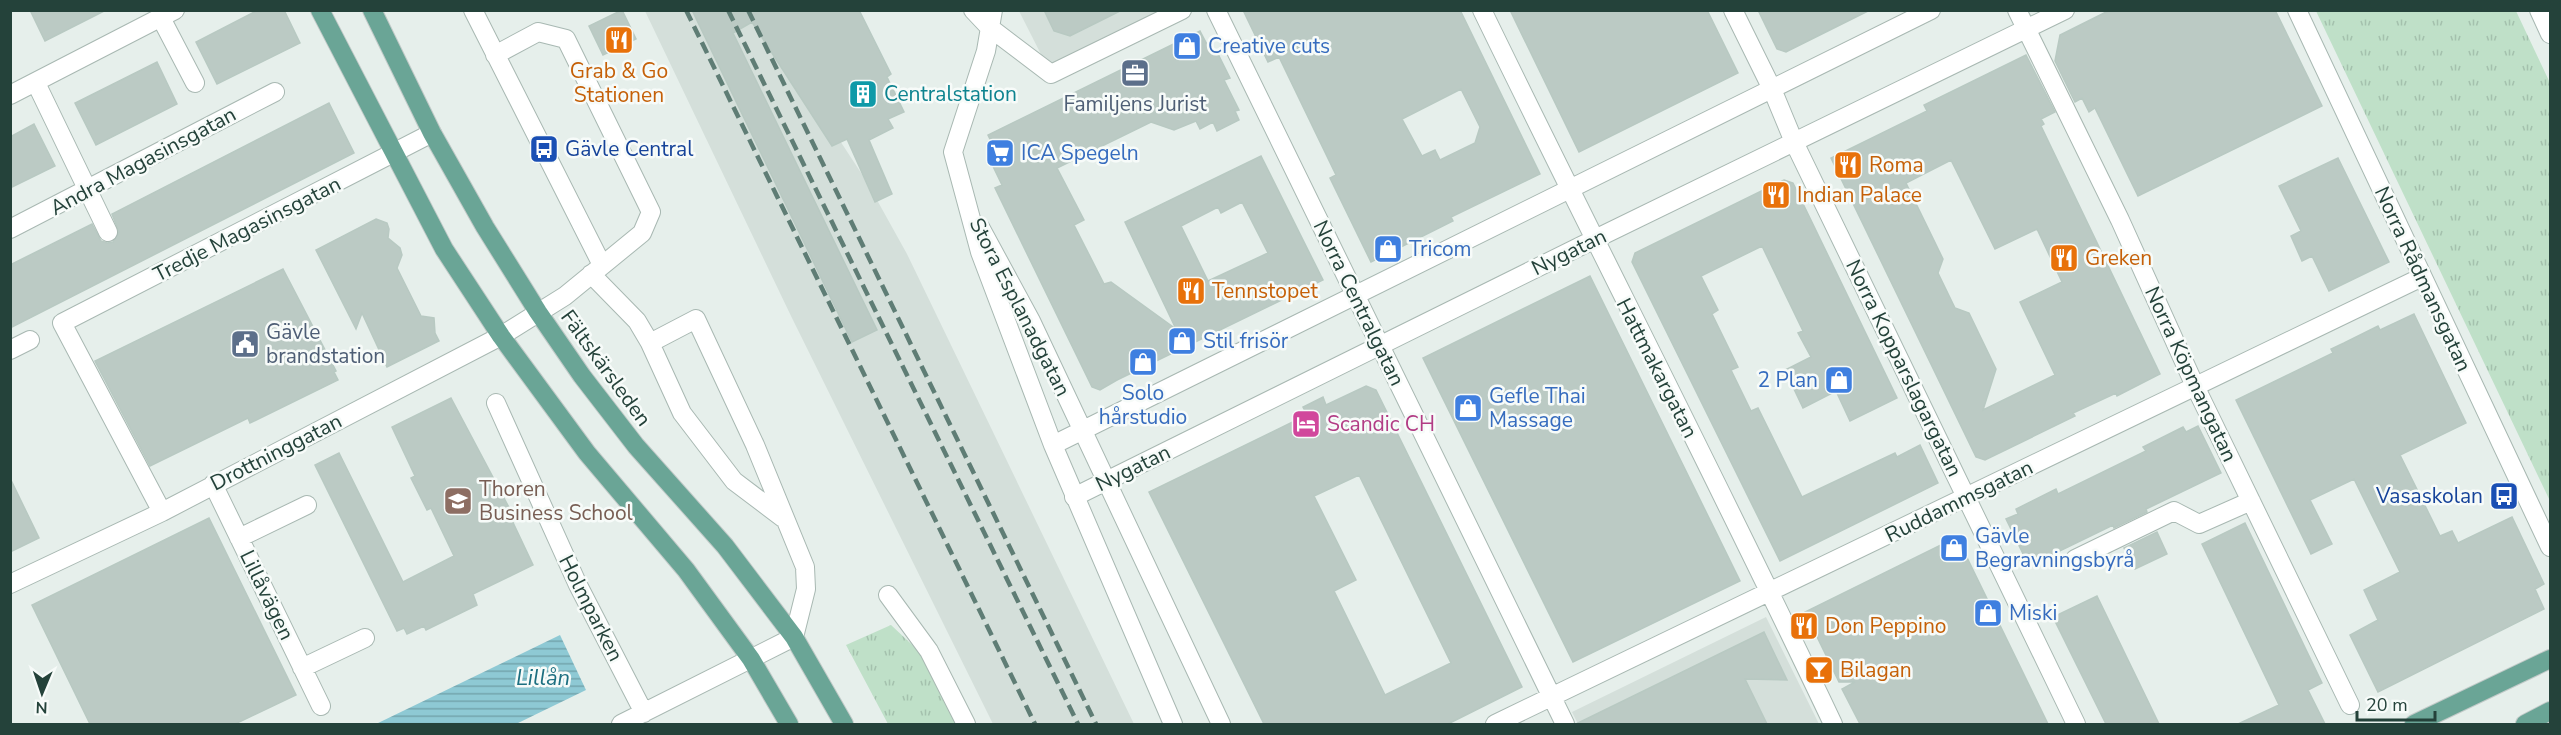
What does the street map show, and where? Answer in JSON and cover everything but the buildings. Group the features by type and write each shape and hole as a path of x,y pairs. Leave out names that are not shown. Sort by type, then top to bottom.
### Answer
{"main road":[{"path":"320,10 444,249 501,336 552,408 686,570 751,659 789,724"},
{"name":"Fältskärsleden","path":"372,10 432,133 485,227 538,312 582,376 636,446 725,546 794,637 844,724"},
{"path":"2414,724 2550,659"},
{"path":"2525,724 2550,711"}],"street":[{"path":"474,10 597,270 637,321 651,343 682,413 734,481 784,520"},
{"path":"972,10 991,19 1051,74 1182,10"},
{"name":"Norra Centralgatan","path":"1216,10 1565,724"},
{"name":"Hattmakargatan","path":"1482,10 1593,240 1770,592 1833,724"},
{"name":"Norra Kopparslagargatan","path":"1733,10 1772,89 1794,142 2076,724"},
{"path":"1053,445 1931,10"},
{"name":"Norra Köpmangatan","path":"2017,10 2120,220 2195,386 2350,705"},
{"name":"Nygatan","path":"1074,497 2065,10"},
{"name":"Norra Rådmansgatan","path":"2297,10 2550,547"},
{"path":"2539,10 2550,34"},
{"path":"10,95 168,14 195,83"},
{"path":"966,202 953,152 986,51 991,19"},
{"name":"Drottninggatan","path":"10,585 162,512 501,336 565,296 642,233 651,212 566,39 538,32 495,55"},
{"path":"36,82 108,232"},
{"name":"Andra Magasinsgatan","path":"10,229 275,92"},
{"name":"Tredje Magasinsgatan","path":"162,512 62,323 432,133"},
{"name":"Stora Esplanadgatan","path":"966,202 1031,321 1221,724"},
{"name":"Stora Esplanadgatan","path":"966,202 980,252 1053,445 1173,724"},
{"name":"Ruddammsgatan","path":"1495,724 2422,277"},
{"path":"621,724 794,637 806,589 805,567 754,445 696,319 651,343"},
{"path":"10,350 30,340"},
{"name":"Holmparken","path":"496,403 578,585 644,713"},
{"name":"Lillåvägen","path":"213,484 321,706"},
{"path":"2075,559 2174,511 2199,524 2251,501"},
{"path":"239,538 308,506"},
{"path":"888,595 929,651 966,724"},
{"path":"302,668 365,638"}],"shaded area":[{"path":"645,11 770,11 808,92 867,182 907,254 1134,724 993,724 791,316"},
{"path":"1019,11 1182,11 1051,74"},
{"path":"1766,617 1819,724 1578,724 1572,712"}],"green space":[{"path":"2316,11 2516,11 2550,83 2550,501"},
{"path":"891,625 923,655 958,724 888,724 846,645"}],"water":[{"name":"Lillån","path":"560,635 586,690 516,724 376,724"}],"railway":[{"path":"686,10 1035,724"},
{"path":"728,10 1078,724"},
{"path":"748,10 1096,724"}],"place":[{"name":"Grab & Go Stationen","path":"619,40"},
{"name":"Creative cuts","path":"1187,46"},
{"name":"Familjens Jurist","path":"1135,73"},
{"name":"Centralstation","path":"863,94"},
{"name":"Gävle Central","path":"544,149"},
{"name":"ICA Spegeln","path":"1000,153"},
{"name":"Roma","path":"1848,165"},
{"name":"Indian Palace","path":"1776,195"},
{"name":"Tricom","path":"1388,249"},
{"name":"Greken","path":"2064,258"},
{"name":"Tennstopet","path":"1191,291"},
{"name":"Stil frisör","path":"1182,341"},
{"name":"Gävle brandstation","path":"245,344"},
{"name":"Solo hårstudio","path":"1143,362"},
{"name":"2 Plan","path":"1839,380"},
{"name":"Gefle Thai Massage","path":"1468,408"},
{"name":"Scandic CH","path":"1306,424"},
{"name":"Vasaskolan","path":"2504,496"},
{"name":"Thoren Business School","path":"458,501"},
{"name":"Gävle Begravningsbyrå","path":"1954,548"},
{"name":"Miski","path":"1988,613"},
{"name":"Don Peppino","path":"1804,626"},
{"name":"Bilagan","path":"1819,670"}]}
